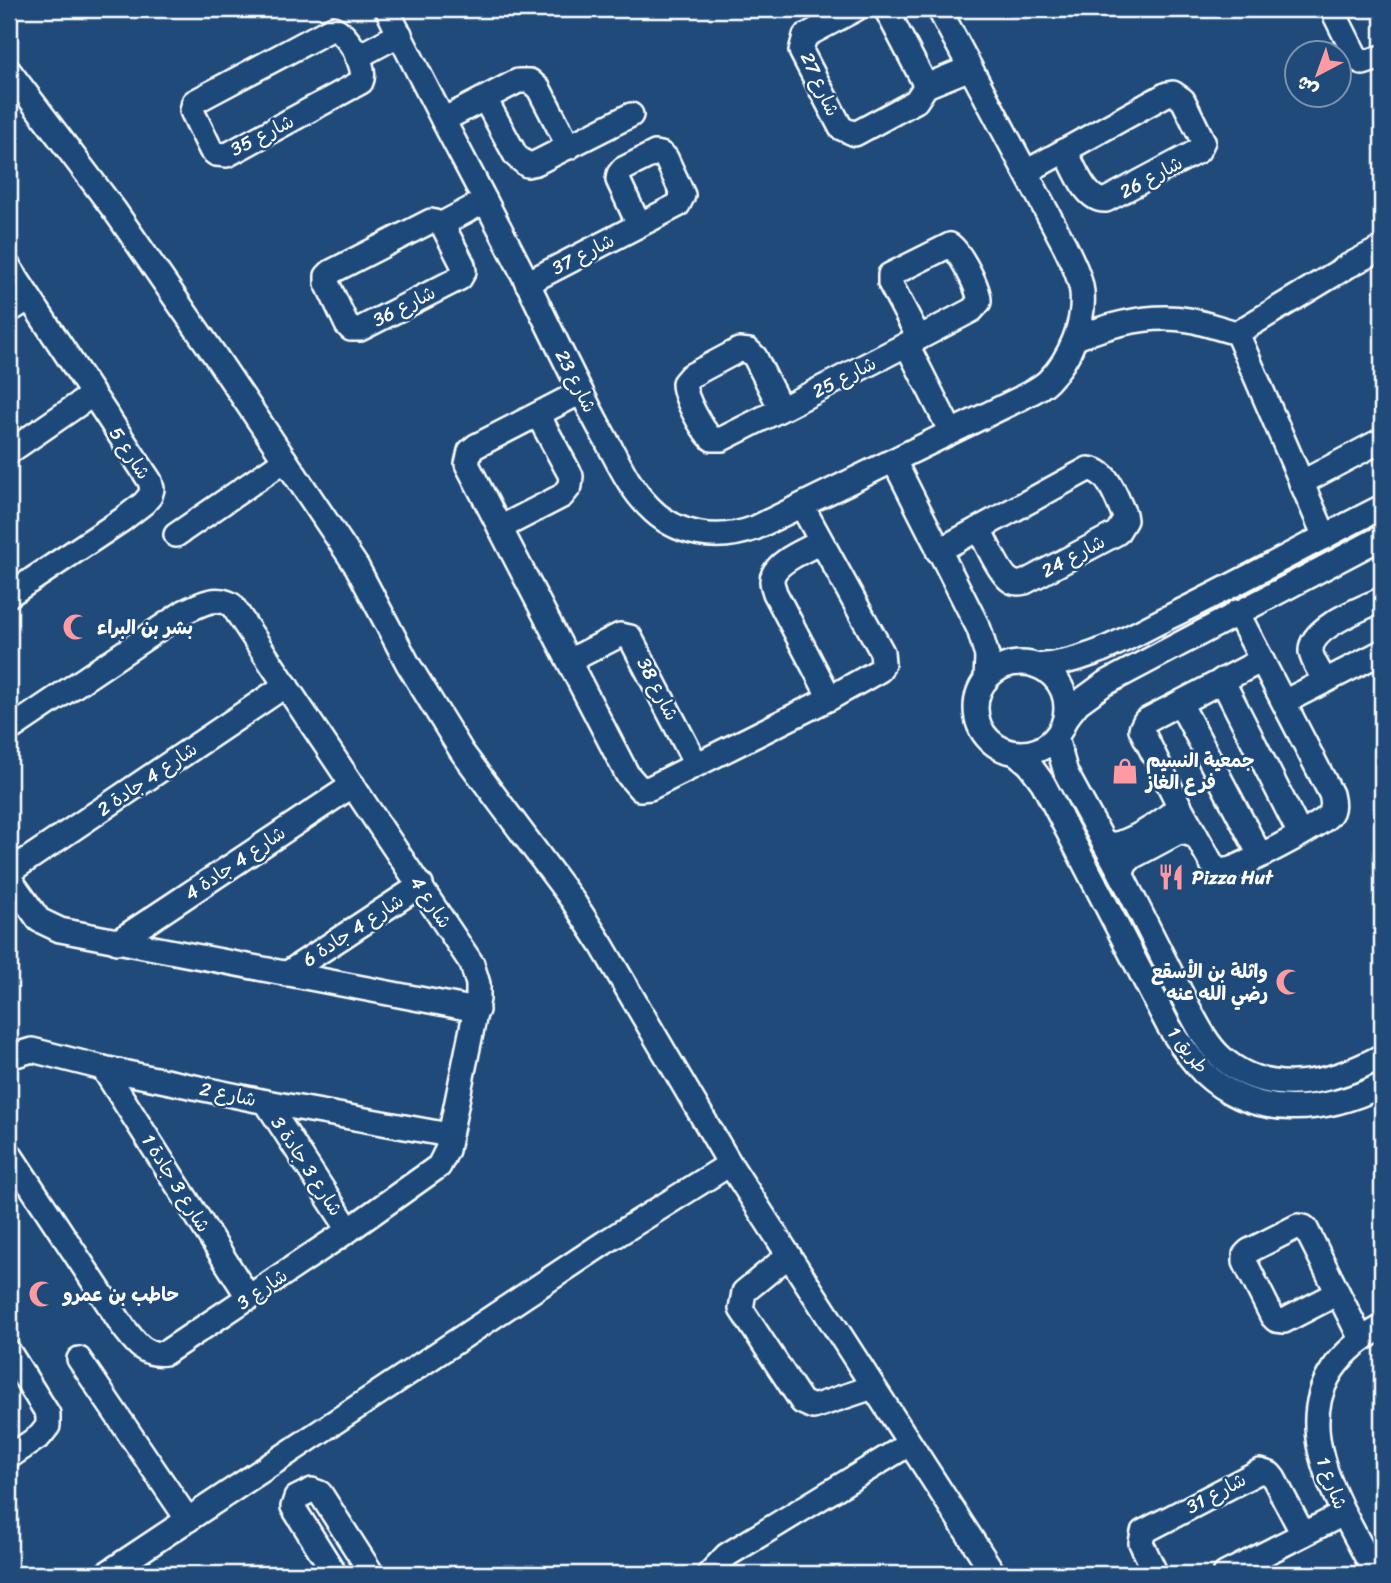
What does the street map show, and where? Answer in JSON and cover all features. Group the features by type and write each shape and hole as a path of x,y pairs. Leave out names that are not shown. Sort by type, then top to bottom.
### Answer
{"street":[{"name":"شارع 23","path":"387,9 630,484 649,508 671,524 699,535 719,537 740,534 802,506 1021,398 1047,382 1062,365 1076,338 1082,294 1078,275 939,9"},
{"name":"شارع 27","path":"856,9 805,36 801,51 841,128 855,134 916,101 926,86 970,68"},
{"path":"886,9 926,86"},
{"path":"1334,9 1357,59 1367,63 1382,57"},
{"name":"شارع 35","path":"328,29 342,32 357,57 363,78 357,85 227,155 216,154 211,150 192,111 198,98 328,29"},
{"path":"357,57 400,34"},
{"path":"9,71 115,211 356,567 408,664 462,752 573,901 601,944 730,1164 994,1574"},
{"path":"443,120 518,81 533,83 539,89 569,147"},
{"name":"شارع 26","path":"1026,172 1065,150 1167,94 1173,93 1183,100 1203,141 1198,151 1101,201 1094,199 1088,192 1065,150"},
{"path":"485,99 522,163 527,165 631,116"},
{"name":"شارع 36","path":"442,224 463,265 464,271 460,278 360,329 351,329 327,283 327,276 331,272 431,221 442,224 485,201"},
{"name":"شارع 37","path":"527,283 639,225"},
{"path":"1076,338 1109,325 1154,318 1188,320 1237,333 1382,248"},
{"name":"شارع 5","path":"9,267 150,481 150,496 122,520 9,595"},
{"path":"9,312 29,298"},
{"path":"1237,333 1325,537"},
{"name":"شارع 25","path":"781,409 913,341 951,432"},
{"path":"581,392 476,446 467,457 470,472 628,774 640,789 650,789 880,670 883,663 882,652 802,506"},
{"path":"9,452 92,395"},
{"path":"500,528 562,496 570,486 571,476 538,415"},
{"path":"1301,482 1382,440"},
{"path":"176,535 285,460"},
{"path":"894,461 979,629 987,656 986,680"},
{"name":"شارع 24","path":"938,551 979,528 1088,469 1097,470 1106,477 1125,520 1117,533 1018,583 1013,583 1004,574 979,528"},
{"path":"1382,507 1202,602 1087,657 1063,664 1026,664 994,672 979,692 977,719 992,742 1003,750 1016,753 1038,750 1061,728 1078,703 1104,684 1382,537"},
{"path":"821,542 781,565 772,580 775,593 830,698"},
{"path":"1325,681 1311,652 1313,642 1322,628 1382,599"},
{"name":"شارع 4","path":"9,730 184,612 212,600 223,600 232,605 472,964 478,984 477,1010"},
{"path":"1237,612 1284,702 1331,794 1333,804 1331,813 1322,822 1231,869 1217,869 1178,803 1141,729 1145,721 1262,660"},
{"path":"979,629 999,651 1058,681 1067,705 1061,728"},
{"name":"شارع 38","path":"569,661 620,635 630,637 696,764"},
{"path":"1284,702 1382,652"},
{"path":"1222,680 1300,834"},
{"name":"شارع 4 جادة 2","path":"9,872 286,685"},
{"path":"1180,703 1260,855"},
{"name":"طريق 1","path":"1061,728 1066,773 1203,1035 1220,1056 1239,1071 1280,1083 1314,1083 1335,1078 1382,1056"},
{"name":"طريق 1","path":"1016,753 1043,783 1168,1025 1203,1072 1236,1096 1269,1107 1319,1107 1382,1085"},
{"name":"شارع 4 جادة 4","path":"117,942 353,785"},
{"path":"1103,842 1123,842 1169,817 1177,809 1178,803"},
{"path":"1121,874 1132,857 1177,833 1196,836"},
{"path":"9,878 39,920 49,926 117,942 477,1010"},
{"name":"شارع 4 جادة 6","path":"286,974 421,886"},
{"name":"شارع 3","path":"9,1153 124,1328 146,1352 165,1353 349,1230 439,1166 444,1158 477,1010"},
{"name":"شارع 2","path":"9,1057 32,1050 103,1068 266,1102 449,1135"},
{"name":"شارع 3 جادة 1","path":"103,1068 248,1298"},
{"name":"شارع 3 جادة 3","path":"266,1102 349,1230"},
{"path":"106,1574 604,1243 730,1164"},
{"path":"789,1255 744,1292 741,1309 802,1402 813,1407 873,1387"},
{"path":"1338,1293 1361,1339"},
{"name":"شارع 1","path":"1376,1574 1343,1514 1322,1466 1317,1416 1323,1390 1336,1363 1361,1339 1382,1327"},
{"path":"9,1352 48,1415 48,1426 40,1436 9,1457"},
{"path":"79,1359 188,1520"},
{"path":"709,1574 727,1555 909,1444"},
{"name":"شارع 31","path":"1156,1574 1140,1543 1143,1532 1261,1471 1270,1474 1274,1479 1303,1534"},
{"path":"335,1574 293,1507 296,1498 312,1490 320,1493 364,1572"},
{"path":"1225,1574 1343,1514"}],"place":[{"name":"بشر بن البراء","path":"76,627"},
{"name":"جمعية النسيم فرع الغاز","path":"1125,771"},
{"name":"Pizza Hut","path":"1171,877"},
{"name":"واثلة بن الأسقع رضي الله عنه","path":"1289,982"},
{"name":"حاطب بن عمرو","path":"42,1294"}]}
